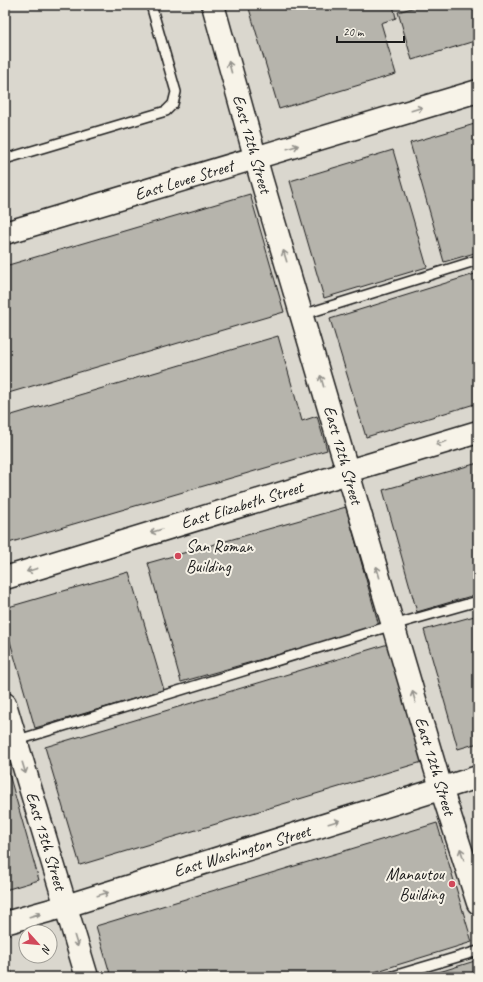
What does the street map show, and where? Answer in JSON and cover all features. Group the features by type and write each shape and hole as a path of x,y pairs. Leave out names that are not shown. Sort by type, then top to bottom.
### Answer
{"main road":[{"name":"East 12th Street","path":"213,5 256,158 441,788 478,903"},
{"name":"East Levee Street","path":"5,233 478,91"},
{"name":"East Elizabeth Street","path":"5,578 349,472 354,469 478,432"},
{"name":"East 13th Street","path":"5,704 10,742 66,906 87,977"},
{"name":"East Washington Street","path":"5,924 478,777"}],"lane":[{"path":"5,159 166,111 173,104 176,92 151,5"},
{"path":"302,315 478,260"},
{"path":"10,742 393,624 478,601"},
{"path":"390,977 478,951"}],"shaded area":[{"path":"5,5 478,5 478,977 5,977"}],"building":[{"path":"248,5 393,5 396,18 381,23 396,74 279,109"},
{"path":"422,5 478,5 478,40 412,60 398,12"},
{"path":"478,123 478,252 444,262 410,143"},
{"path":"393,150 427,267 324,298 290,181"},
{"path":"250,194 284,312 5,394 5,266"},
{"path":"478,273 478,403 366,437 330,319"},
{"path":"278,336 302,421 317,416 327,450 5,544 5,417"},
{"path":"478,463 478,594 417,612 383,490"},
{"path":"346,507 379,626 181,682 148,563"},
{"path":"129,572 164,690 35,728 5,624 5,608"},
{"path":"478,615 478,743 458,749 424,630"},
{"path":"388,644 422,762 80,865 45,747"},
{"path":"5,760 39,880 5,890"},
{"path":"437,823 472,942 358,977 111,977 96,926"},
{"path":"478,960 478,977 423,977"},
{"path":"9,965 13,977 5,977 5,966"}],"place":[{"name":"San Roman Building","path":"178,556"},
{"name":"Manautou Building","path":"452,884"}]}
